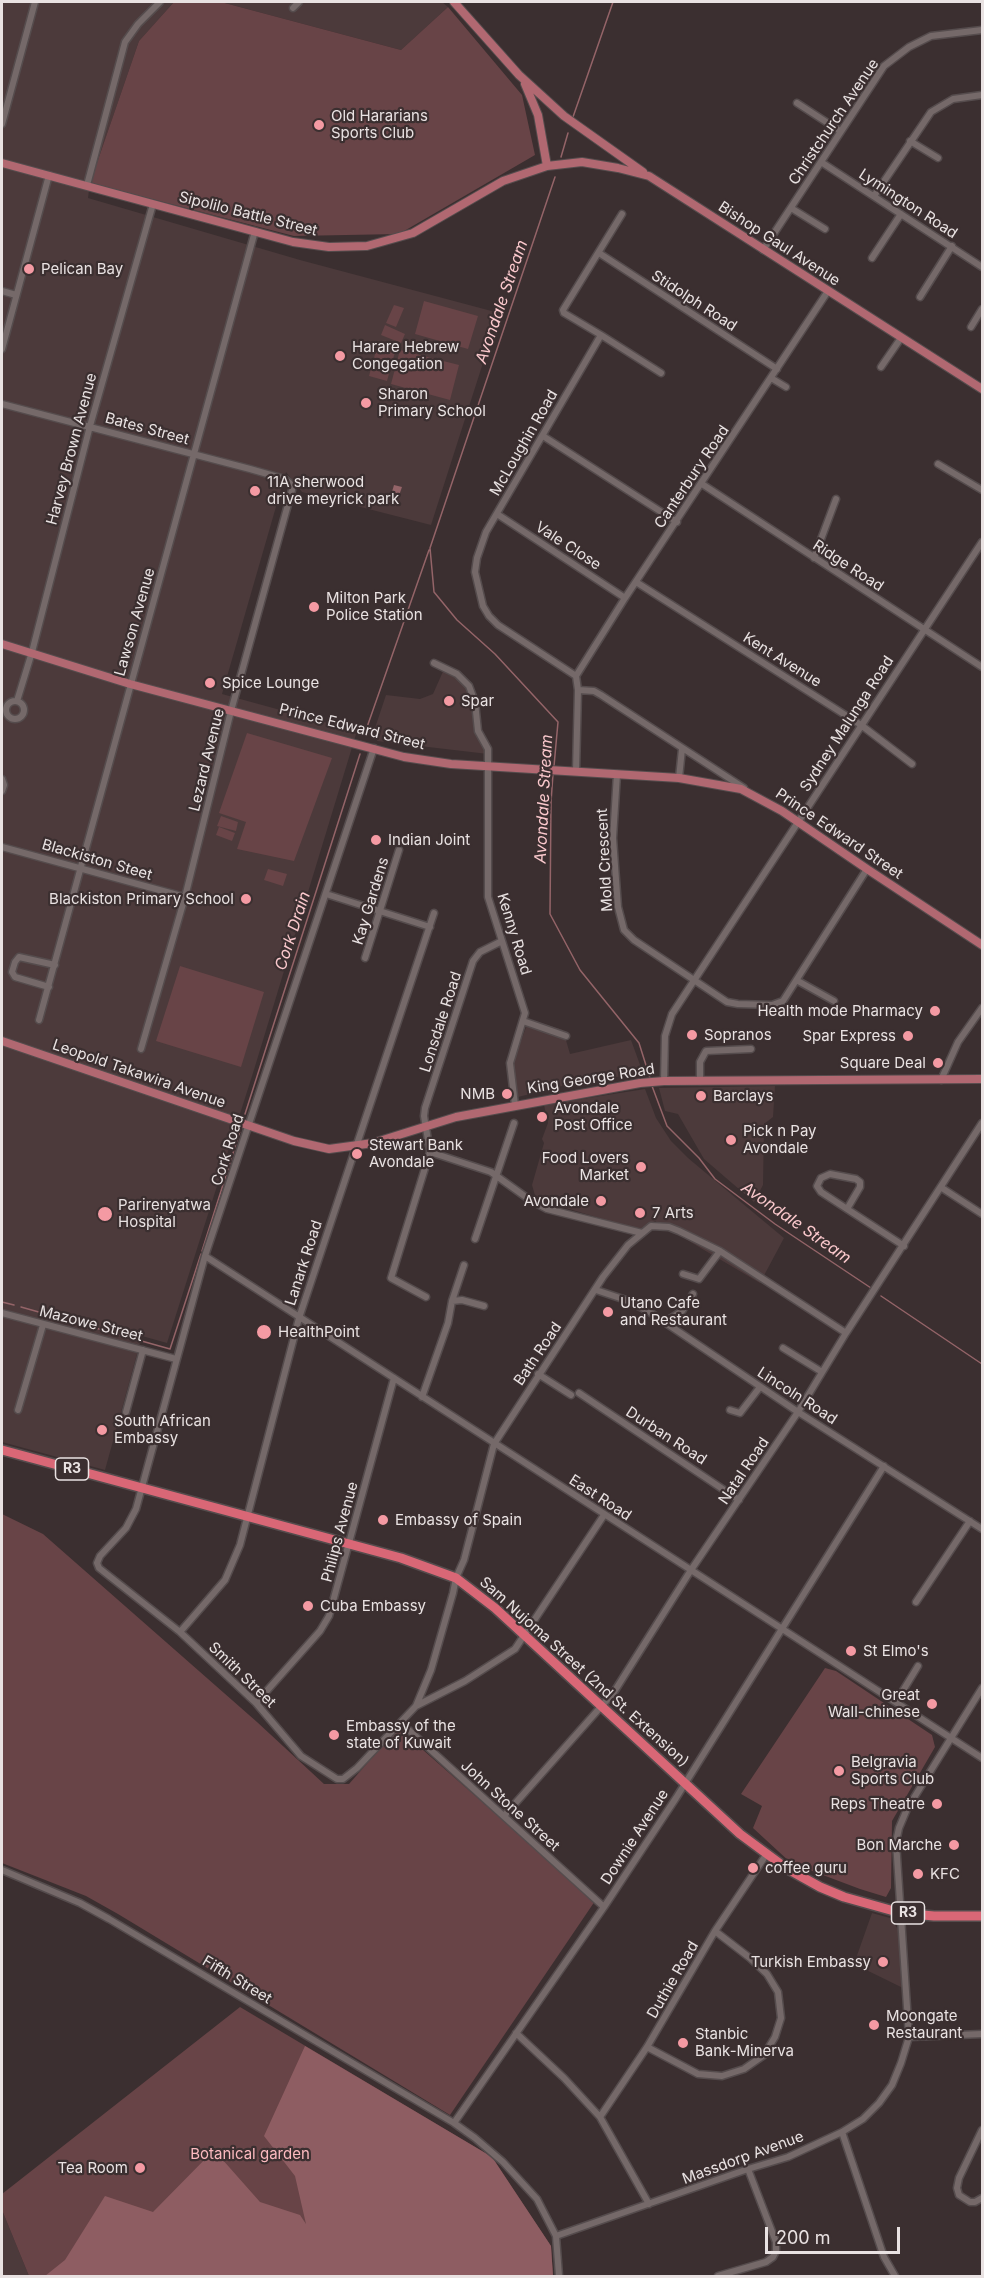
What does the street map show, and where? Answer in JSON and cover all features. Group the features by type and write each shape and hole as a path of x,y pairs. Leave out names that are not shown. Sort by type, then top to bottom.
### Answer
{"highway":[{"name":"Sam Nujoma Street (2nd St. Extension)","path":"2,1450 350,1544 417,1563 456,1578 495,1608 740,1834 786,1868 820,1887 864,1903 901,1912 934,1916 982,1916"}],"main road":[{"path":"454,2 519,75 564,116 649,176"},
{"path":"519,75 532,98 538,115 547,166"},
{"name":"Bishop Gaul Avenue","path":"547,166 582,162 649,176 982,389"},
{"name":"Sipolilo Battle Street","path":"2,163 293,242 319,247 382,243 413,233 503,181 547,166"},
{"name":"Prince Edward Street","path":"2,644 130,684 433,762 679,778 728,786 755,795 798,821 982,945"},
{"name":"Leopold Takawira Avenue","path":"2,1043 249,1126"},
{"name":"King George Road","path":"249,1126 308,1146 329,1149 356,1147 426,1126 515,1105 640,1083 982,1079"}],"street":[{"path":"2,124 34,2"},
{"path":"87,185 126,42 138,24 160,2"},
{"path":"293,8 299,2"},
{"name":"Christchurch Avenue","path":"763,250 877,74 894,57 931,36 982,30"},
{"path":"874,196 931,112 953,99 982,95"},
{"path":"797,103 840,131"},
{"path":"910,141 938,158"},
{"name":"Lymington Road","path":"821,162 982,267"},
{"path":"2,349 49,175"},
{"name":"Harvey Brown Avenue","path":"17,701 32,652 90,426 153,204"},
{"path":"791,208 825,229"},
{"path":"622,214 563,309 564,313 661,373"},
{"path":"872,258 901,214"},
{"name":"Lawson Avenue","path":"39,1020 56,965 130,684 255,231"},
{"path":"920,297 952,246"},
{"name":"Stidolph Road","path":"599,253 777,369"},
{"path":"2,291 16,295"},
{"name":"Canterbury Road","path":"576,676 828,291"},
{"path":"971,327 982,309"},
{"name":"McLoughin Road","path":"576,676 498,626 489,616 483,606 476,572 477,558 486,532 601,335"},
{"path":"881,367 901,338"},
{"path":"771,378 786,387"},
{"name":"Bates Street","path":"2,404 285,479"},
{"path":"543,436 677,522"},
{"path":"938,464 982,490"},
{"name":"Lezard Avenue","path":"141,1049 185,897 231,711 292,490 292,485 285,479"},
{"name":"Ridge Road","path":"702,484 982,667"},
{"path":"814,558 836,499"},
{"name":"Vale Close","path":"497,514 625,598"},
{"name":"Sydney Malunga Road","path":"664,1081 664,1046 667,1026 672,1014 982,542"},
{"name":"Kent Avenue","path":"636,582 861,725 912,764"},
{"name":"Kenny Road","path":"434,663 457,674 469,686 475,702 478,731 488,749 488,897 524,1007 523,1021 510,1063 515,1105"},
{"path":"576,676 578,690 576,771"},
{"path":"578,690 594,691 601,695 755,795"},
{"name":"Cork Road","path":"101,1555 126,1528 143,1488 205,1256 374,748"},
{"path":"679,778 682,749"},
{"name":"Mold Crescent","path":"617,774 613,838 618,907 624,930 634,940 733,1004 772,1005 783,1001 798,981 867,869"},
{"path":"2,779 4,785 2,791"},
{"name":"Blackiston Steet","path":"2,847 185,897"},
{"name":"Kay Gardens","path":"365,958 399,850"},
{"path":"326,894 430,927"},
{"name":"Lanark Road","path":"180,1632 225,1580 234,1563 249,1517 299,1318 434,913"},
{"name":"Lonsdale Road","path":"430,1152 424,1116 427,1101 473,961 480,952 502,940"},
{"path":"49,987 15,977 12,972 15,962 19,957 56,965"},
{"path":"798,981 834,1001"},
{"path":"941,1080 958,1042 982,1008"},
{"path":"523,1021 567,1036"},
{"path":"700,1081 700,1062 706,1051 751,1049"},
{"path":"475,1239 514,1123"},
{"name":"Natal Road","path":"504,1816 602,1708 798,1412 846,1333 982,1123"},
{"path":"976,1135 982,1139"},
{"path":"426,1297 391,1278 430,1152 497,1175 541,1206 642,1233 651,1226 669,1227 720,1251 846,1333"},
{"path":"847,1209 860,1187 860,1182 856,1179 830,1174 821,1178 817,1186 818,1190 847,1209 904,1246"},
{"path":"942,1188 982,1214"},
{"name":"Bath Road","path":"401,1723 416,1706 431,1670 456,1578 464,1560 494,1444 603,1277 628,1245 642,1233"},
{"path":"683,1274 699,1279 720,1251"},
{"name":"East Road","path":"205,1256 982,1758"},
{"path":"422,1397 448,1323 452,1301 464,1266"},
{"name":"Lincoln Road","path":"596,1290 626,1300 665,1322 798,1412 982,1529"},
{"path":"665,1322 682,1311 693,1294"},
{"path":"452,1301 462,1300 484,1306"},
{"name":"Mazowe Street","path":"2,1313 176,1359"},
{"path":"18,1410 43,1324"},
{"path":"783,1348 822,1372"},
{"path":"126,1412 143,1350"},
{"path":"538,1374 571,1395"},
{"name":"Philips Avenue","path":"256,1703 324,1626 331,1610 394,1378"},
{"path":"730,1410 741,1413 760,1387"},
{"name":"Durban Road","path":"579,1393 739,1500"},
{"name":"Downie Avenue","path":"454,2124 604,1907 685,1784 884,1466"},
{"path":"416,1706 434,1699 515,1649 604,1515"},
{"path":"916,1602 970,1521"},
{"name":"Smith Street","path":"101,1555 97,1563 99,1568 180,1632 256,1703 301,1756 337,1779 350,1775 401,1723"},
{"path":"896,1702 918,1666"},
{"name":"Massdorp Avenue","path":"556,2236 788,2157 842,2132 863,2119 879,2103 895,2078 909,2037 896,1842 901,1822 982,1688"},
{"name":"John Stone Street","path":"401,1723 604,1907"},
{"name":"Duthie Road","path":"600,2118 647,2048 715,1931 766,1855"},
{"name":"Fifth Street","path":"2,1870 80,1903 109,1919 454,2124 503,2162 537,2199 556,2236"},
{"path":"647,2048 698,2074 722,2076 744,2069 764,2055 775,2037 781,2018 778,1992 767,1974 715,1931"},
{"path":"516,2033 564,2078 600,2118 649,2204"},
{"path":"909,2037 982,2034"},
{"path":"982,2130 959,2178 957,2188 959,2194 970,2202 982,2198"},
{"path":"842,2132 884,2257 896,2277"},
{"path":"718,2277 766,2262 773,2257 776,2251 776,2242 748,2169"},
{"path":"556,2236 560,2277"}],"shaded area":[{"path":"2,2 174,2 139,41 90,183 88,198 300,260 499,313 431,525 302,492 286,472 222,694 357,731 253,1073 167,1343 142,1336 105,1470 2,1442"},
{"path":"221,2 442,2 448,7 401,50"},
{"path":"394,485 402,487 396,504 389,502"},
{"path":"445,667 460,674 474,703 488,754 377,741 374,731 386,695 420,699 433,694"},
{"path":"529,1019 563,1030 570,1054 631,1040 643,1073 570,1084 518,1097 513,1063"},
{"path":"775,1086 773,1117 764,1124 763,1185 754,1202 704,1159 678,1114 665,1111 659,1088"},
{"path":"645,1089 656,1118 671,1141 688,1158 784,1238 760,1283 655,1221 639,1230 536,1199 532,1185 544,1143 542,1139 548,1123 544,1105"},
{"path":"872,1913 890,1918 900,1932 903,1988 854,1964"},
{"name":"Botanical garden","path":"305,2046 492,2157 551,2246 553,2276 45,2276 65,2260 105,2196 153,2212 214,2150 260,2202 300,2215 306,2224 295,2176 264,2136"},
{"path":"2,2210 29,2276 2,2276"}],"green space":[{"name":"Old Hararians Sports Club","path":"174,2 221,2 401,50 448,7 522,95 535,155 399,234 294,236 90,183 139,41"},
{"path":"424,301 478,316 468,349 415,334"},
{"path":"394,305 404,308 396,327 386,323"},
{"path":"385,325 405,334 401,343 381,335"},
{"path":"377,347 395,352 387,381 369,376"},
{"path":"400,350 459,365 450,400 391,384"},
{"path":"247,733 332,758 294,861 237,849 246,822 219,813"},
{"path":"221,816 238,822 236,831 217,826"},
{"path":"219,827 235,833 232,841 216,835"},
{"path":"268,869 287,874 283,886 264,880"},
{"path":"180,966 264,992 241,1067 156,1041"},
{"path":"2,1514 43,1534 324,1784 349,1784 398,1728 595,1901 450,2115 86,1896 2,1863"},
{"name":"Belgravia Sports Club","path":"825,1668 836,1671 932,1735 935,1747 892,1821 891,1888 886,1897 791,1863 753,1828 762,1806 741,1794"},
{"name":"Botanical garden","path":"240,2007 492,2157 551,2246 553,2276 29,2276 2,2210 2,2194"}],"waterway":[{"name":"Avondale Stream","path":"573,117 613,2"},
{"name":"Avondale Stream","path":"561,157 568,133"},
{"name":"Avondale Stream","path":"554,766 558,722 495,654 457,620 434,592 430,548 555,177"},
{"name":"Cork Drain","path":"366,730 429,550"},
{"name":"Cork Drain","path":"245,1114 360,754"},
{"name":"Avondale Stream","path":"553,774 550,914 580,970 639,1043 650,1078"},
{"name":"Avondale Stream","path":"652,1086 667,1126 699,1158 715,1179 775,1224 871,1288"},
{"name":"Cork Drain","path":"202,1251 240,1131"},
{"name":"Cork Drain","path":"21,1307 170,1349 201,1254"},
{"name":"Avondale Stream","path":"881,1296 982,1364"},
{"name":"Cork Drain","path":"2,1302 14,1305"}],"place":[{"name":"Old Hararians Sports Club","path":"319,125"},
{"name":"Pelican Bay","path":"29,269"},
{"name":"Harare Hebrew Congegation","path":"340,356"},
{"name":"Sharon Primary School","path":"366,403"},
{"name":"11A sherwood drive meyrick park","path":"255,491"},
{"name":"Milton Park Police Station","path":"314,607"},
{"name":"Spice Lounge","path":"210,683"},
{"name":"Spar","path":"449,701"},
{"name":"Indian Joint","path":"376,840"},
{"name":"Blackiston Primary School","path":"246,899"},
{"name":"Health mode Pharmacy","path":"935,1011"},
{"name":"Sopranos","path":"692,1035"},
{"name":"Spar Express","path":"908,1036"},
{"name":"Square Deal","path":"938,1063"},
{"name":"NMB","path":"507,1094"},
{"name":"Barclays","path":"701,1096"},
{"name":"Avondale Post Office","path":"542,1117"},
{"name":"Pick n Pay Avondale","path":"731,1140"},
{"name":"Stewart Bank Avondale","path":"357,1154"},
{"name":"Food Lovers Market","path":"641,1167"},
{"name":"Avondale","path":"601,1201"},
{"name":"7 Arts","path":"640,1213"},
{"name":"Parirenyatwa Hospital","path":"105,1214"},
{"name":"Utano Cafe and Restaurant","path":"608,1312"},
{"name":"HealthPoint","path":"264,1332"},
{"name":"South African Embassy","path":"102,1430"},
{"name":"Embassy of Spain","path":"383,1520"},
{"name":"Cuba Embassy","path":"308,1606"},
{"name":"St Elmo's","path":"851,1651"},
{"name":"Great Wall-chinese","path":"932,1704"},
{"name":"Embassy of the state of Kuwait","path":"334,1735"},
{"name":"Belgravia Sports Club","path":"839,1771"},
{"name":"Reps Theatre","path":"937,1804"},
{"name":"Bon Marche","path":"954,1845"},
{"name":"coffee guru","path":"753,1868"},
{"name":"KFC","path":"918,1874"},
{"name":"Turkish Embassy","path":"883,1962"},
{"name":"Moongate Restaurant","path":"874,2025"},
{"name":"Stanbic Bank-Minerva","path":"683,2043"},
{"name":"Tea Room","path":"140,2168"}]}
